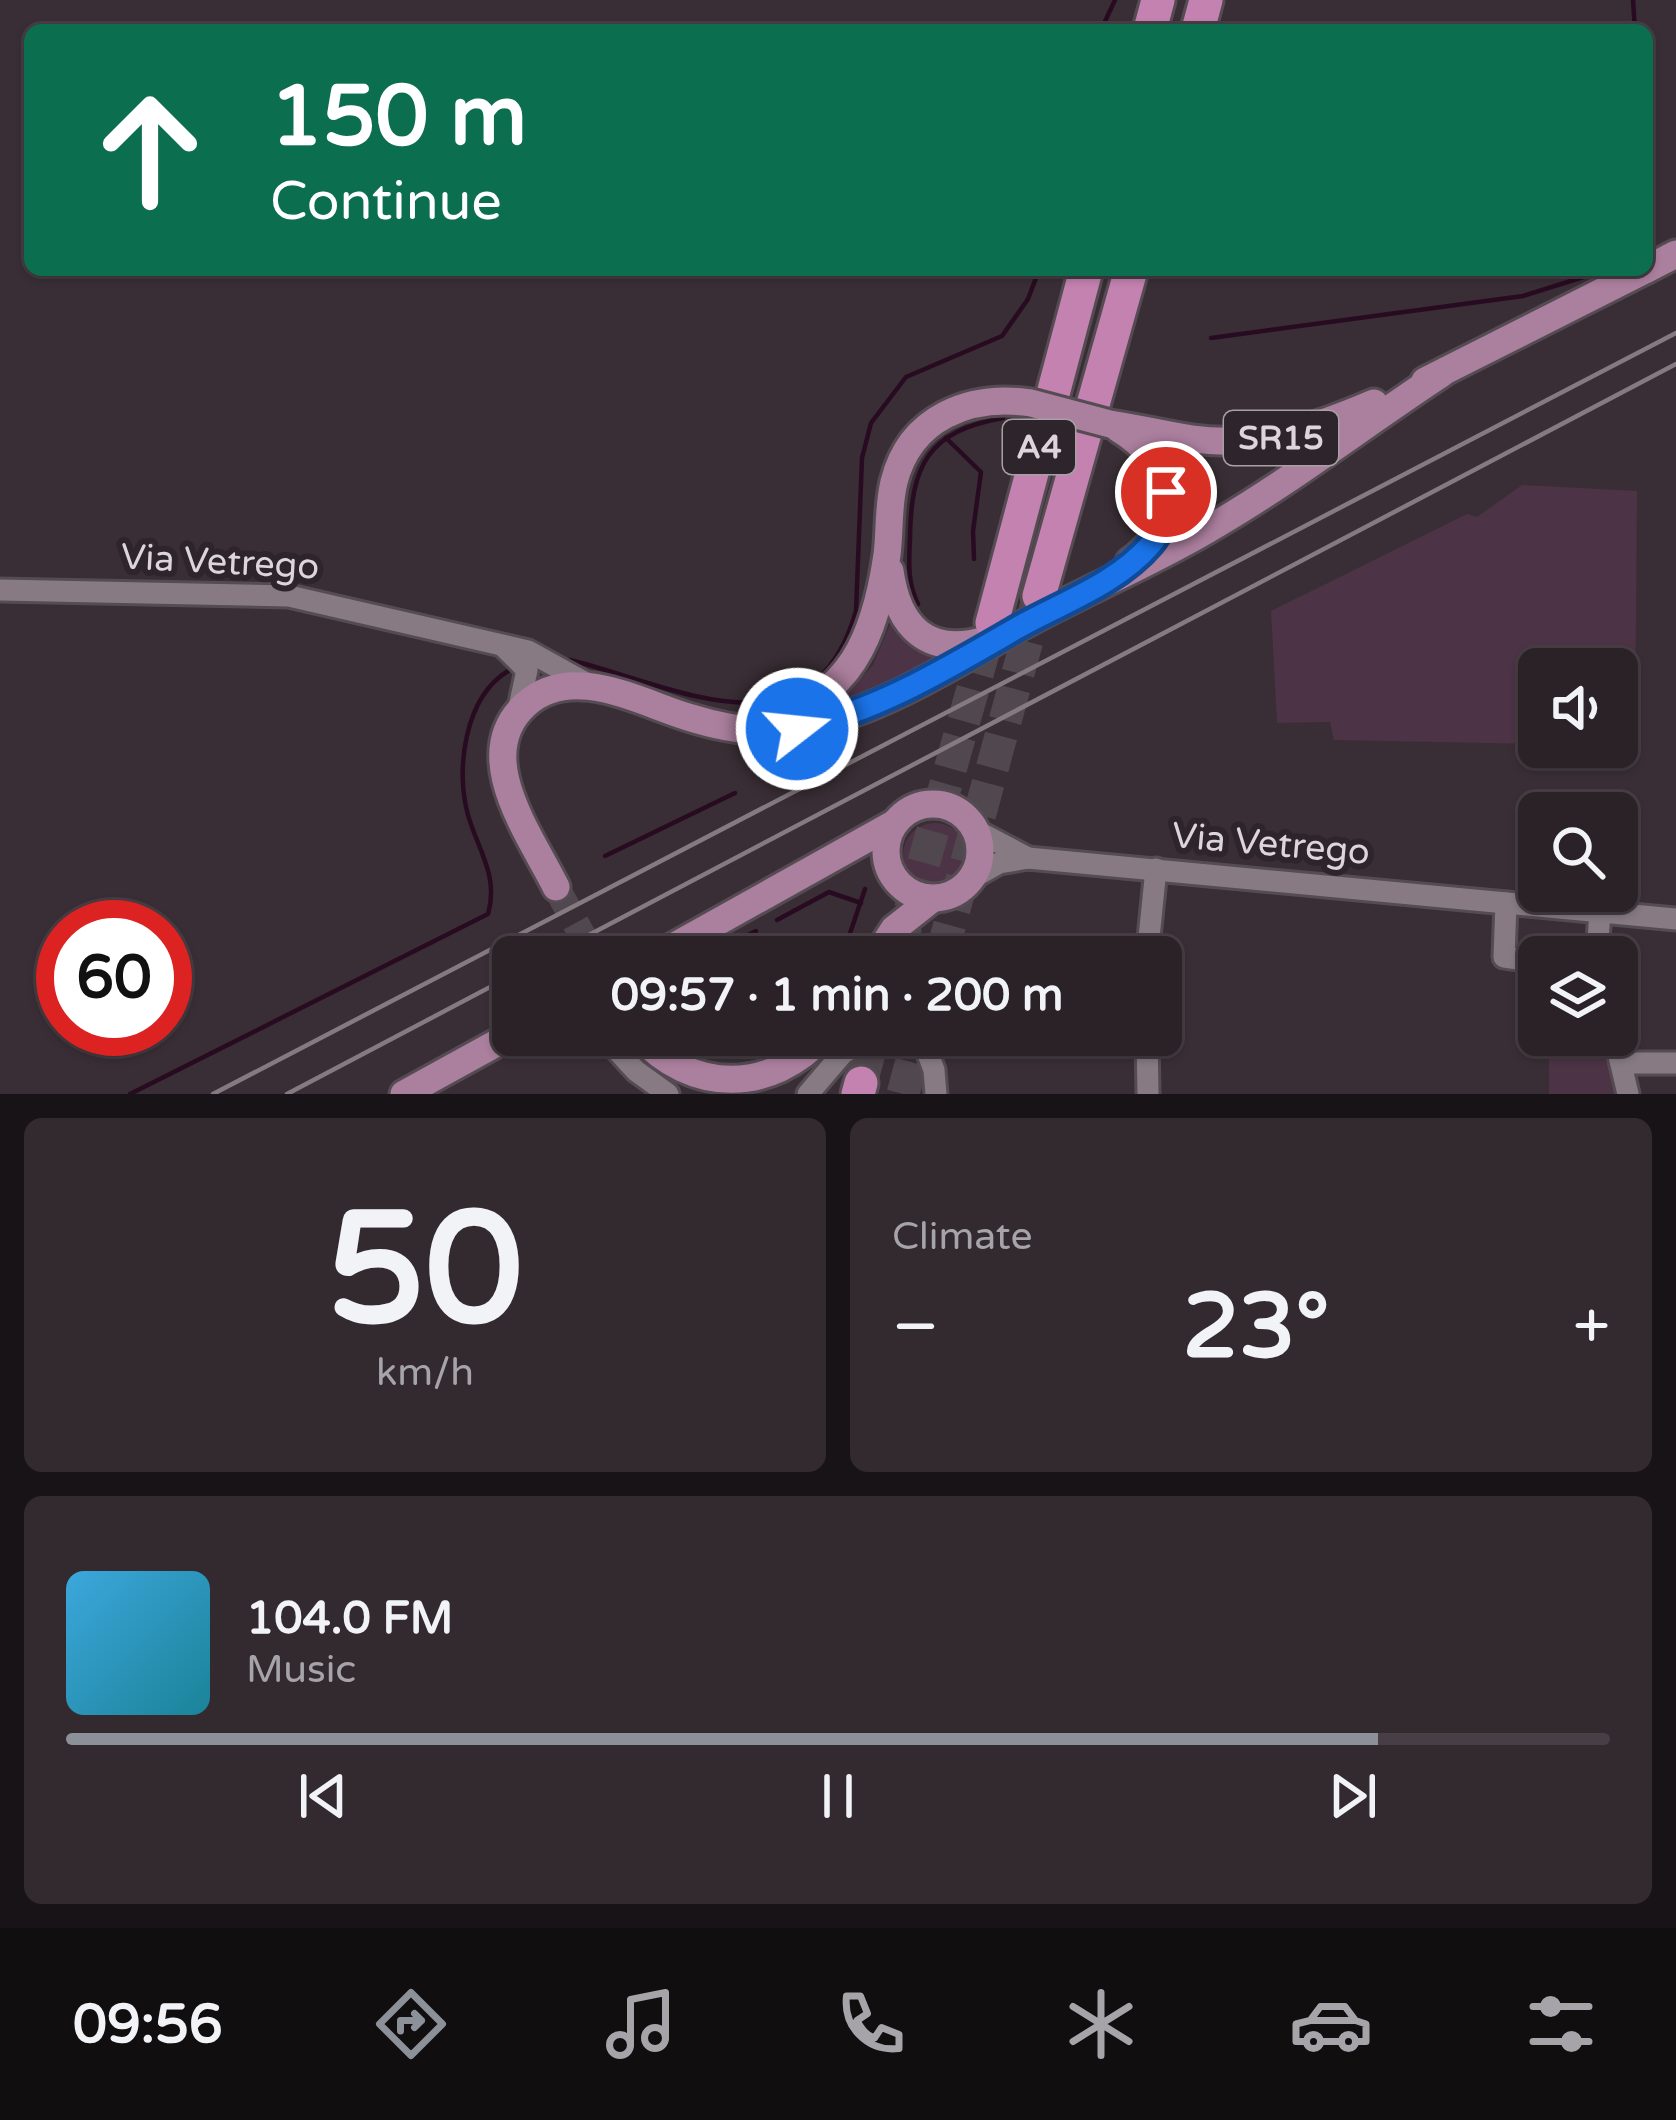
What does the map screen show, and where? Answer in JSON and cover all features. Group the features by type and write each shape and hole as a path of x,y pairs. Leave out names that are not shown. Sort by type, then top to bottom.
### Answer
{"highway":[{"name":"A4","path":"1005,626 1085,276"},
{"name":"A4","path":"1040,596 1129,276"}],"main road":[{"name":"Via Vetrego","path":"719,725 760,722 786,714 809,704 844,675 874,622 900,461 926,427 945,414 983,400 1031,403 1110,424 1196,439 1262,441 1321,426 1441,374 1634,276"},
{"name":"Via Vetrego","path":"518,712 553,689 593,687 719,725 766,732 843,717 913,686 1005,626 1140,568 1221,522 1441,374"},
{"name":"SR15","path":"1099,585 1150,546 1166,511 1164,482 1155,460 1141,444 1110,424"},
{"name":"SR15","path":"887,552 897,607 908,624 927,638 959,646 1005,626"},
{"path":"518,712 503,741 503,770 556,887"},
{"name":"Via Vetrego","path":"894,928 893,876 886,847 895,824 907,812 938,804 967,818 976,832"},
{"path":"694,936 895,824"},
{"path":"974,877 980,862 976,832"},
{"path":"831,861 864,860 893,876 906,890 932,899"},
{"name":"Via Vetrego","path":"889,936 932,899 948,896 974,877"},
{"path":"404,1094 492,1046"},
{"path":"664,1056 681,1071 722,1081 780,1069 801,1056"}],"street":[{"name":"Via Vetrego","path":"0,590 289,596 542,656 593,687"},
{"path":"503,646 527,670 518,712"},
{"name":"Via Vetrego","path":"976,832 1028,858"},
{"name":"Via Vetrego","path":"974,877 999,863 1028,858 1518,904"},
{"path":"1149,936 1156,869"},
{"path":"1506,903 1504,957 1518,959"},
{"name":"Via Vetrego","path":"1617,912 1676,919"},
{"path":"622,1056 668,1094"},
{"path":"790,1094 810,1090 840,1056"},
{"path":"929,1056 936,1094"},
{"path":"1147,1056 1148,1094"},
{"path":"1619,1056 1628,1094"},
{"path":"1621,1063 1649,1067 1676,1063"}],"shaded area":[{"path":"1522,485 1637,491 1636,648 1518,648 1518,744 1334,740 1330,722 1277,723 1271,611 1467,514 1477,517"},
{"path":"891,622 946,653 914,676 835,706 873,665"},
{"path":"935,823 958,832 967,855 958,878 935,887 912,878 903,855 912,832"},
{"path":"1609,1056 1619,1094 1549,1094 1549,1057"}],"waterway":[{"path":"1104,24 1115,0"},
{"path":"1633,0 1635,24"},
{"path":"570,660 694,696 735,702 773,700 807,687 835,658 856,611 862,458 871,423 906,377 1002,336 1028,299 1037,276"},
{"path":"1211,338 1523,296 1587,276"},
{"path":"918,604 909,555 911,512 920,471 941,442 1003,418"},
{"path":"946,438 981,472 974,559"},
{"path":"130,1094 488,914 491,887 464,797 464,756 482,698 508,671"},
{"path":"605,856 735,793"},
{"path":"849,936 865,889"},
{"path":"777,920 829,892 861,903"},
{"path":"746,936 756,931"}],"tunnel":[{"path":"947,936 1039,596"},
{"path":"903,936 991,625"},
{"path":"556,887 583,936"},
{"path":"861,1083 868,1056"},
{"path":"903,1094 913,1056"}],"railway":[{"path":"213,1094 1676,333"},
{"path":"587,936 1676,364"},
{"path":"287,1094 492,986"}],"route":[{"path":"797,729 843,717 913,686 1099,585 1157,537 1166,511 1166,492"}]}
